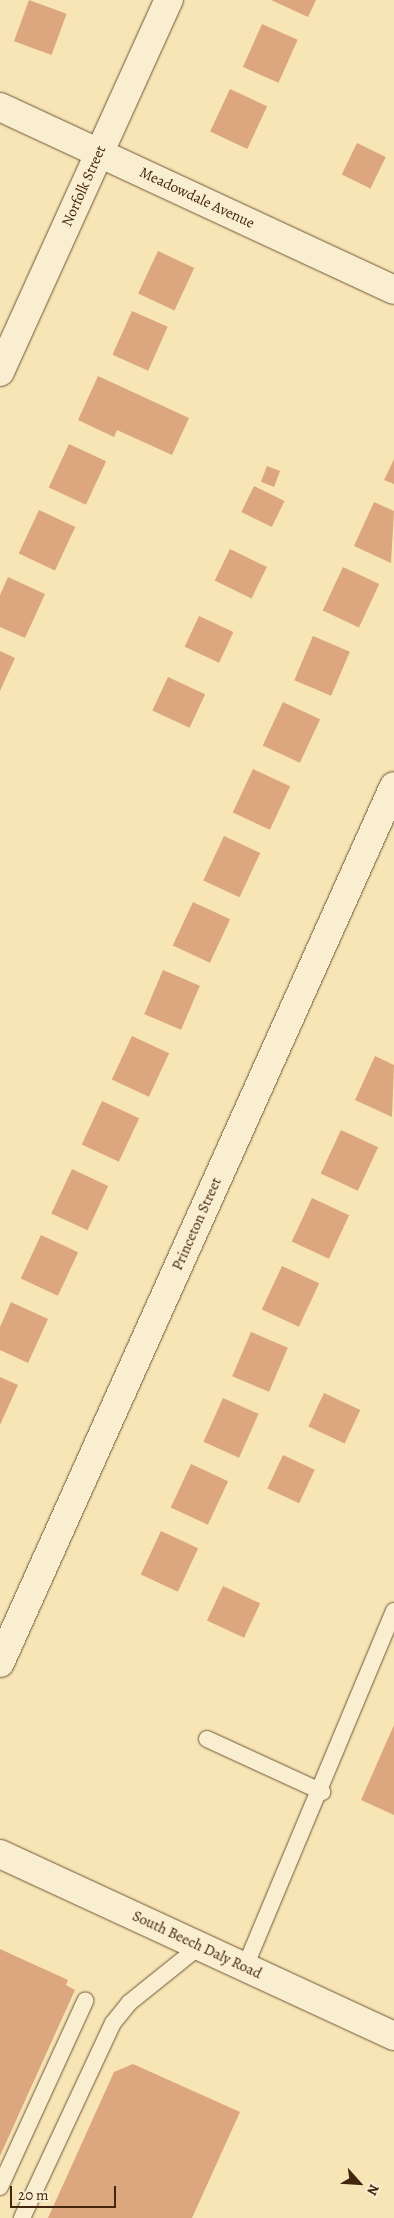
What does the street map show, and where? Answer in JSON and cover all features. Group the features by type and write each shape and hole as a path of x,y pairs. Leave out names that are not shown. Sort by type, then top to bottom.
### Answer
{"street":[{"name":"Norfolk Street","path":"0,372 169,0"},
{"name":"Meadowdale Avenue","path":"0,107 394,290"},
{"name":"Princeton Street","path":"0,1663 394,786"},
{"name":"South Beech Daly Road","path":"0,1854 394,2036"}],"lane":[{"path":"245,1967 322,1792 394,1611"},
{"path":"207,1739 322,1792"},
{"path":"22,2218 113,2022 129,2003 200,1946"},
{"path":"0,2187 85,2001"}],"building":[{"path":"29,0 67,14 52,55 14,41"},
{"path":"271,0 316,0 308,17"},
{"path":"262,24 298,40 279,83 243,67"},
{"path":"230,89 267,106 247,149 210,132"},
{"path":"357,143 386,157 370,188 342,174"},
{"path":"158,251 194,268 174,311 138,294"},
{"path":"132,311 168,327 148,371 112,355"},
{"path":"98,376 189,418 172,455 117,430 114,437 78,420"},
{"path":"69,444 106,461 86,505 49,488"},
{"path":"394,459 394,484 384,480"},
{"path":"267,466 280,471 274,487 261,482"},
{"path":"254,486 285,501 272,527 241,512"},
{"path":"374,502 394,511 391,563 354,546"},
{"path":"39,510 75,527 55,570 19,554"},
{"path":"230,549 267,567 252,598 215,580"},
{"path":"343,567 379,584 359,627 323,611"},
{"path":"8,577 45,594 25,638 0,627 0,595"},
{"path":"199,616 233,632 219,663 185,647"},
{"path":"313,636 350,652 331,696 294,680"},
{"path":"0,651 15,658 0,691"},
{"path":"168,677 205,694 190,728 152,711"},
{"path":"283,702 320,719 300,763 263,746"},
{"path":"253,769 290,786 270,830 233,813"},
{"path":"224,836 260,853 240,897 203,880"},
{"path":"193,902 230,919 210,963 173,946"},
{"path":"163,970 200,986 181,1030 144,1014"},
{"path":"132,1036 169,1053 149,1097 112,1080"},
{"path":"375,1056 394,1065 392,1117 355,1100"},
{"path":"102,1101 139,1118 119,1162 82,1145"},
{"path":"341,1130 378,1147 358,1191 321,1174"},
{"path":"72,1169 108,1186 88,1230 51,1213"},
{"path":"312,1198 349,1215 329,1259 292,1242"},
{"path":"41,1235 78,1252 58,1296 21,1279"},
{"path":"282,1266 319,1283 299,1327 262,1310"},
{"path":"11,1302 48,1319 28,1363 0,1350 0,1327"},
{"path":"251,1332 288,1348 269,1392 232,1376"},
{"path":"0,1377 18,1385 0,1425"},
{"path":"324,1393 360,1410 345,1443 308,1427"},
{"path":"223,1398 259,1414 239,1458 203,1442"},
{"path":"283,1455 315,1470 299,1503 267,1489"},
{"path":"191,1464 228,1481 208,1525 171,1508"},
{"path":"161,1531 198,1548 178,1592 141,1575"},
{"path":"223,1586 260,1603 244,1638 207,1620"},
{"path":"394,1725 394,1815 361,1800"},
{"path":"0,1949 68,1980 66,1985 75,1990 0,2156"},
{"path":"133,2064 240,2112 192,2218 48,2218 114,2072"}]}
